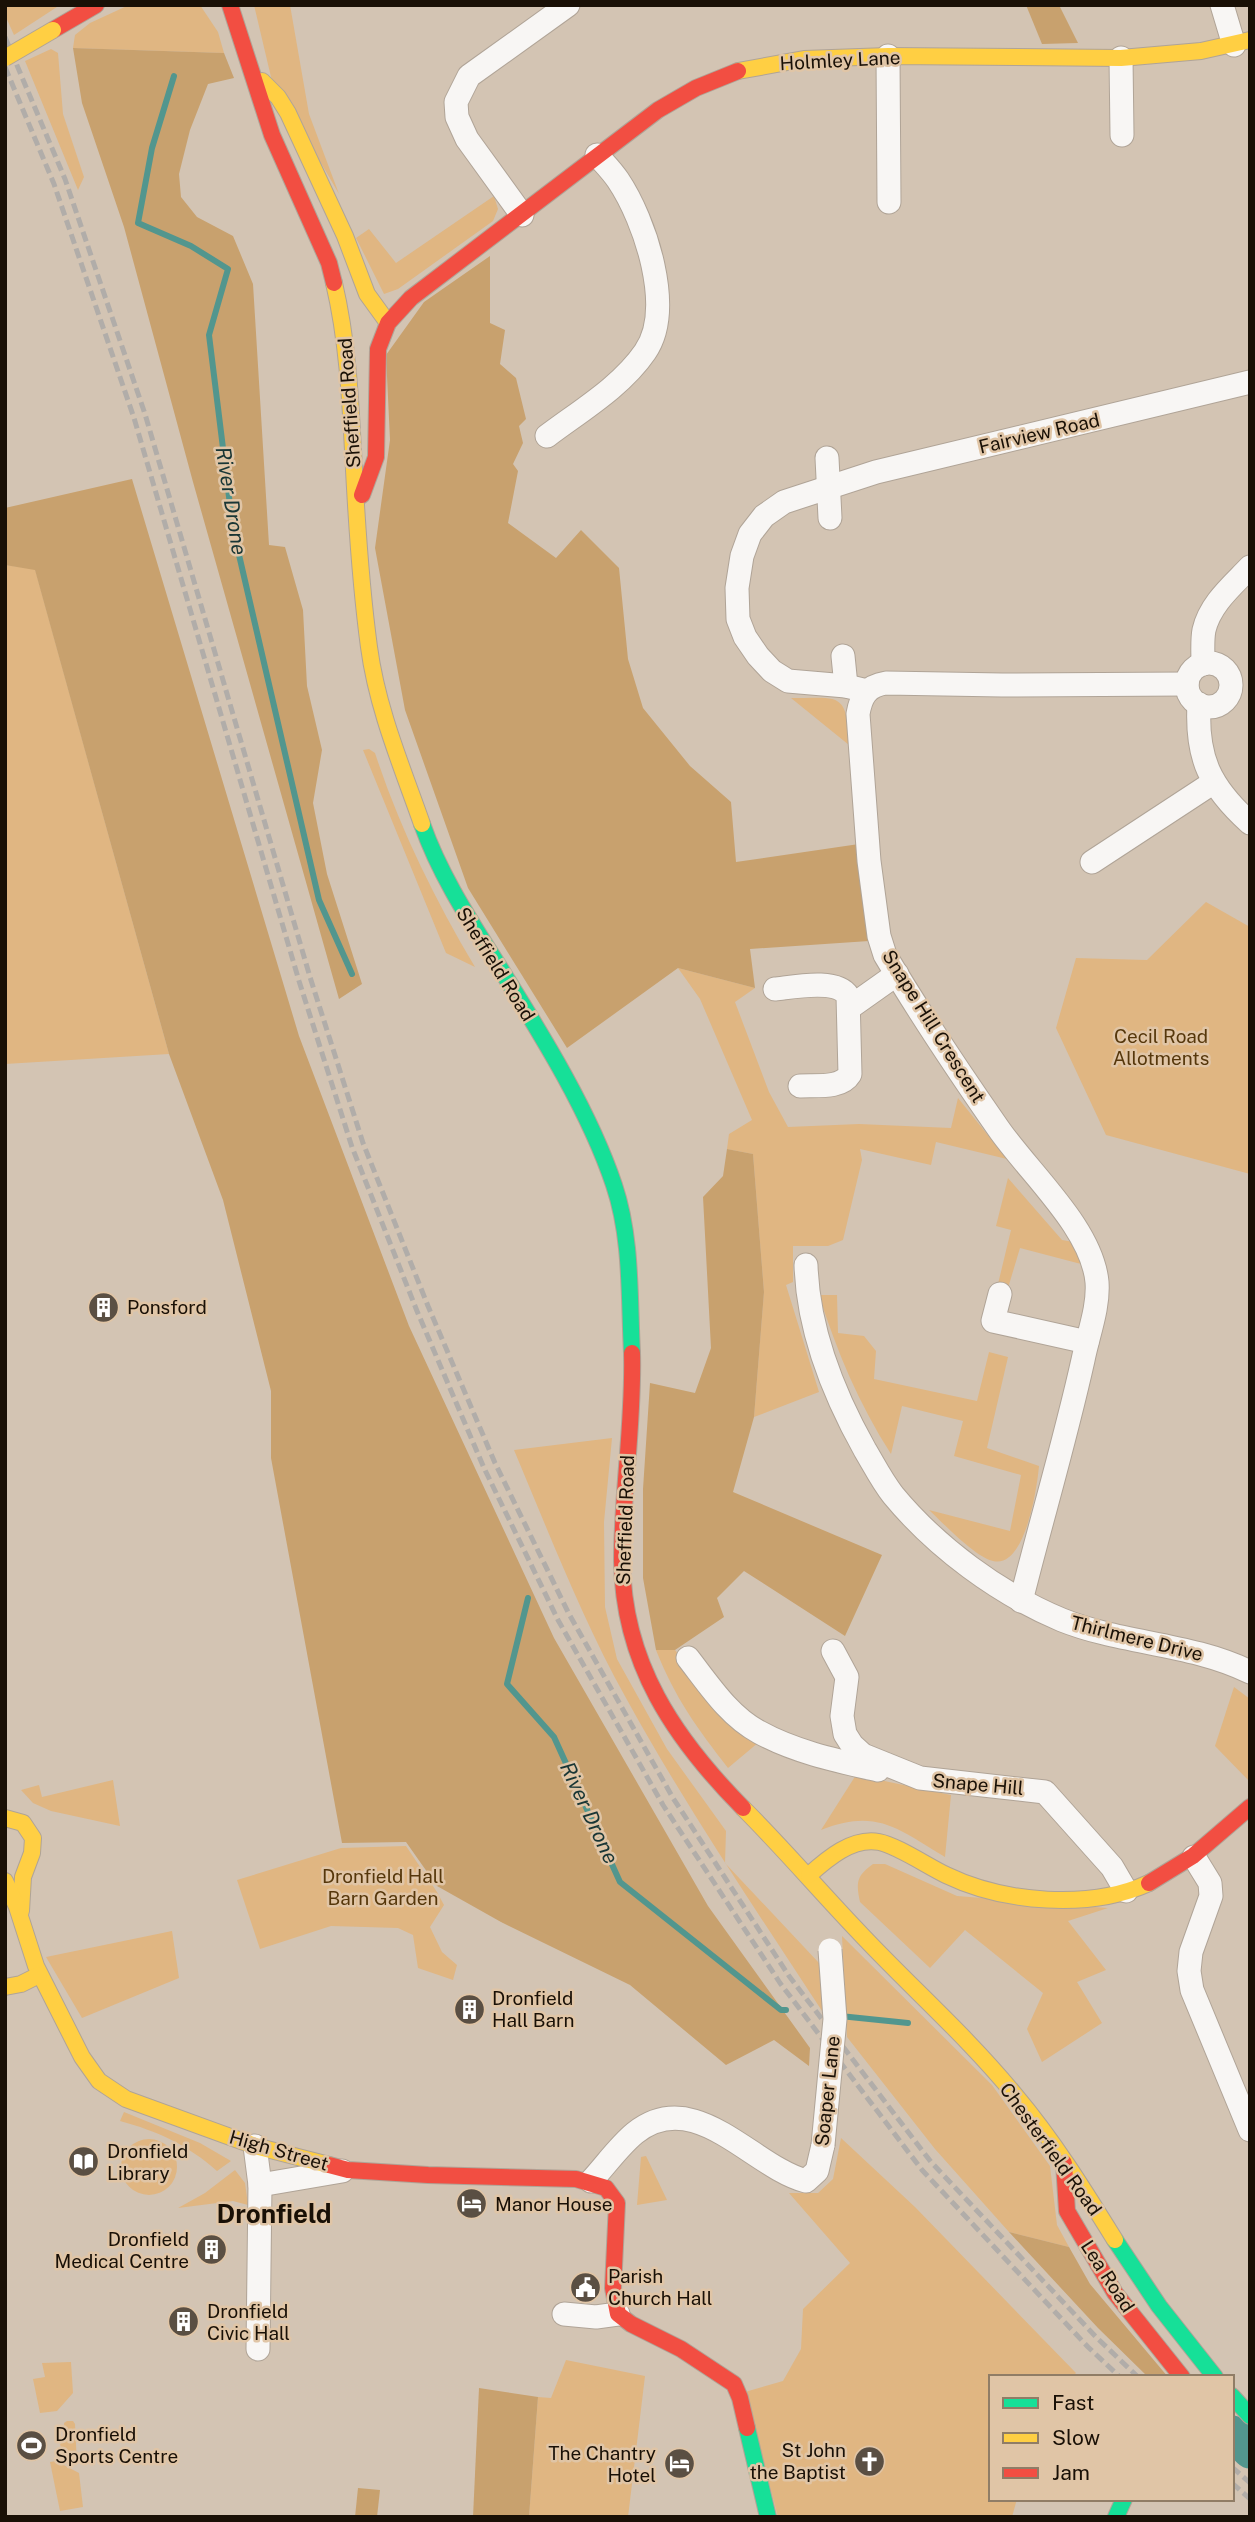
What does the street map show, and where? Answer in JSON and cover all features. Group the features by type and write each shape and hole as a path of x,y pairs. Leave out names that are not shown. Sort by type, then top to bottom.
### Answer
{"main road":[{"path":"5,58 96,5"},
{"name":"Sheffield Road","path":"230,5 272,135 329,263 342,318 349,370 356,509 369,649 385,720 405,782 428,841 456,899 522,1004 571,1091 606,1163 623,1219 628,1261 632,1366 622,1561 623,1593 637,1654 659,1704 684,1740 709,1772 809,1875"},
{"name":"Holmley Lane","path":"356,509 376,457 378,349 388,323 411,298 597,155 657,110 696,88 736,72 804,59 1121,58 1170,55 1242,43"},
{"path":"253,72 278,97 288,113 346,237 370,299 377,313 388,323"},
{"path":"809,1875 842,1849 859,1842 871,1841 881,1842 966,1884 993,1893 1024,1899 1101,1896 1126,1891 1157,1879 1194,1857 1250,1807"},
{"path":"7,1815 22,1822 32,1834 34,1849 26,1863 21,1911"},
{"path":"5,1870 19,1868 26,1863"},
{"name":"Chesterfield Road","path":"809,1875 865,1938 943,2015 1015,2094 1064,2162 1143,2284 1213,2375"},
{"path":"5,1881 21,1911"},
{"name":"High Street","path":"21,1911 29,1950 39,1975 56,2001 93,2074 110,2090 162,2113 254,2146 348,2170 591,2181"},
{"path":"5,1987 21,1984 39,1975"},
{"name":"Lea Road","path":"1064,2162 1067,2211 1115,2293 1180,2375"},
{"path":"591,2181 608,2188 617,2203 613,2288 618,2314 631,2324 681,2349 734,2384 740,2398 768,2517"},
{"path":"1234,2398 1250,2416"},
{"path":"1116,2517 1123,2501"}],"street":[{"path":"522,215 467,139 457,117 456,102 469,76 568,5"},
{"path":"1222,5 1242,43"},
{"path":"888,57 889,202"},
{"path":"1121,58 1122,135"},
{"path":"547,436 630,370 644,354 656,327 659,288 644,238 617,178 597,155"},
{"name":"Fairview Road","path":"856,689 788,681 772,671 745,638 738,619 737,588 742,556 750,534 764,516 784,502 876,471 1250,382"},
{"path":"827,458 830,518"},
{"path":"1203,664 1204,631 1209,614 1250,567"},
{"path":"843,656 856,689 886,683 1187,684"},
{"path":"1210,663 1223,668 1230,680 1240,687 1220,703 1206,706 1190,696 1187,684 1191,671 1210,663"},
{"name":"Snape Hill Crescent","path":"856,689 860,701 858,727 869,861 879,936 885,955 998,1128 1087,1244 1097,1283 1087,1342 1021,1601"},
{"path":"1199,704 1200,751 1214,782 1234,809 1250,823"},
{"path":"1092,862 1214,782"},
{"path":"849,1008 897,975"},
{"path":"775,989 836,986 845,990 848,996 850,1074 838,1084 800,1086"},
{"name":"Thirlmere Drive","path":"806,1265 807,1296 813,1326 828,1373 849,1420 884,1483 951,1553 1021,1601 1063,1620 1107,1634 1216,1658 1250,1672"},
{"path":"1000,1294 993,1321 1087,1342"},
{"name":"Snape Hill","path":"833,1651 847,1677 842,1716 845,1734 863,1755 920,1778 948,1782 1033,1781 1053,1798 1112,1867 1126,1891"},
{"name":"Snape Hill","path":"688,1658 722,1702 758,1732 831,1759 878,1770 909,1773"},
{"path":"1194,1857 1210,1883 1211,1896 1191,1952 1189,1970 1192,1990 1250,2130"},
{"name":"Soaper Lane","path":"591,2181 634,2134 663,2118 688,2119 719,2130 789,2177 806,2182 817,2171 823,2145 835,2019 830,1950 839,1908"},
{"path":"254,2146 260,2185 258,2349"},
{"path":"260,2185 348,2170"},
{"path":"564,2314 596,2317 618,2314"}],"green space":[{"path":"5,5 60,5 14,35 5,15"},
{"path":"129,5 200,5 218,32 224,53 73,48 75,35 90,23"},
{"path":"254,5 290,5 309,114 339,194 271,77"},
{"path":"51,49 58,53 63,114 84,177 78,190 25,61"},
{"path":"494,196 498,209 493,221 398,289 384,294 356,238 369,229 396,263"},
{"path":"5,565 35,569 169,1054 5,1064"},
{"path":"791,698 838,701 846,715 849,745"},
{"path":"369,749 375,753 395,809 419,863 475,967 446,953 363,750"},
{"name":"Cecil Road Allotments","path":"1206,902 1250,927 1250,1174 1106,1135 1056,1028 1076,958 1147,960"},
{"path":"678,968 755,988 735,1002 769,1092 788,1127 859,1124 951,1128 958,1098 1007,1159 936,1142 931,1165 860,1149 862,1160 843,1240 828,1246 793,1246 793,1282 786,1285 819,1392 754,1417 764,1292 753,1154 727,1149 729,1134 752,1120 700,999"},
{"path":"1008,1178 1062,1240 1074,1242 1081,1264 1020,1248 1008,1288 998,1284 1011,1230 996,1226"},
{"path":"819,1295 837,1295 838,1333 864,1336 876,1351 874,1379 977,1401 989,1352 1008,1357 987,1448 1039,1466 1027,1525 1021,1541 1004,1560 993,1561 977,1553 929,1510 1010,1531 1021,1475 954,1456 963,1421 902,1406 891,1454 850,1377"},
{"path":"612,1438 604,1522 605,1607 617,1659 667,1749 726,1831 725,1863 649,1739 610,1668 567,1576 514,1450"},
{"path":"656,1650 675,1650 702,1686 759,1742 728,1768 688,1712"},
{"path":"1234,1687 1250,1699 1250,1782 1215,1746"},
{"path":"856,1775 951,1795 945,1857 900,1830 872,1821 840,1824 821,1830"},
{"path":"113,1780 120,1826 51,1811 33,1803 21,1790 39,1785 42,1797"},
{"name":"Dronfield Hall Barn Garden","path":"406,1846 444,1905 430,1927 442,1952 457,1965 453,1980 418,1968 413,1935 398,1928 331,1926 260,1949 237,1880 341,1848"},
{"path":"726,1864 819,1963 824,2014 747,1897"},
{"path":"873,1864 885,1864 957,1896 1108,1908 1068,1921 1106,1970 1077,1982 1102,2023 1042,2062 1027,2029 1043,1993 965,1930 930,1968 860,1902 860,1876"},
{"path":"172,1931 179,1978 82,2018 46,1957"},
{"path":"842,1936 992,2085 1050,2166 1057,2225 1069,2247 1009,2232 935,2149 847,2037"},
{"path":"124,2112 200,2143 231,2161 217,2171 171,2140 120,2121"},
{"path":"841,2138 915,2207 1076,2373 989,2375 989,2501 1016,2501 1012,2517 778,2517 745,2392 783,2381 801,2349 803,2309 850,2263 789,2193 818,2193 833,2179"},
{"path":"149,2139 160,2141 169,2147 175,2156 175,2178 169,2187 160,2193 149,2195 138,2193 129,2187 123,2178 121,2167 123,2156 129,2147 138,2141"},
{"path":"646,2156 667,2200 637,2205 641,2157"},
{"path":"235,2170 245,2183 248,2205 233,2201 178,2208 205,2193"},
{"path":"566,2360 645,2376 628,2517 529,2517 538,2397 551,2398"},
{"path":"71,2362 73,2393 57,2411 40,2413 33,2379 45,2377 42,2363"},
{"path":"73,2421 75,2424 77,2464 60,2456 60,2444 65,2440 64,2423"},
{"path":"56,2461 79,2473 83,2507 60,2511 50,2462"}],"shaded area":[{"path":"1026,5 1059,5 1078,43 1042,44"},
{"path":"73,48 224,53 234,78 208,84 190,130 179,174 181,197 197,217 233,236 253,284 269,545 285,547 303,610 307,686 322,750 313,803 327,874 362,984 339,999 124,227 82,103"},
{"path":"490,256 490,323 505,330 500,364 516,378 526,419 519,426 523,443 513,464 518,471 508,523 556,558 581,530 619,568 628,659 643,708 690,766 731,802 736,862 859,844 869,941 750,949 755,988 678,968 567,1048 468,888 405,710 375,548 390,440 386,355 424,302"},
{"path":"132,479 299,1036 409,1326 554,1638 708,1906 810,2048 809,2066 774,2040 726,2065 630,1985 501,1922 437,1886 406,1842 342,1843 271,1458 271,1391 223,1200 169,1054 35,570 5,565 5,508"},
{"path":"727,1149 753,1154 764,1292 754,1417 733,1492 882,1555 845,1636 744,1571 717,1598 724,1617 675,1650 656,1650 643,1578 643,1489 650,1383 695,1393 711,1348 703,1197 723,1176"},
{"path":"1009,2232 1069,2247 1090,2284 1166,2375 1146,2375 1098,2328"},
{"path":"479,2388 538,2397 529,2517 473,2517"},
{"path":"358,2488 380,2490 377,2517 355,2517"}],"waterway":[{"name":"River Drone","path":"174,76 152,148 138,223 191,246 228,269 209,335 233,529 319,900 352,974"},
{"name":"River Drone","path":"528,1598 507,1684 554,1737 620,1882 781,2010 786,2010"},
{"name":"River Drone","path":"840,2016 908,2023"},
{"name":"River Drone","path":"1234,2435 1250,2451"}],"railway":[{"path":"5,37 65,179 145,414 310,977 363,1143 495,1463 569,1614 673,1798 789,1976 931,2162 1097,2338 1136,2375"},
{"path":"5,67 54,184 134,418 299,981 352,1147 417,1311 484,1468 558,1620 663,1805 780,1983 922,2170 1088,2347 1118,2375"},
{"path":"1234,2469 1250,2483"},
{"path":"1234,2485 1250,2499"}],"traffic: fast":[{"path":"422,824 448,882 549,1049 579,1103 604,1158 624,1226 629,1268 632,1353"},
{"path":"1115,2240 1159,2306 1213,2375"},
{"path":"1234,2398 1250,2416"},
{"path":"747,2428 768,2517"},
{"path":"1116,2517 1123,2501"}],"traffic: slow":[{"path":"5,58 53,30"},
{"path":"738,71 804,59 888,56 1121,58 1201,51 1250,40"},
{"path":"262,81 278,97 288,113 345,236 367,294 388,323"},
{"path":"334,283 347,360 359,548 369,647 384,715 422,824"},
{"path":"743,1808 996,2073 1055,2147 1115,2240"},
{"path":"5,1818 23,1823 33,1838 32,1853 23,1877 21,1911"},
{"path":"809,1875 841,1851 869,1841 894,1847 946,1875 969,1884 1020,1897 1074,1900 1126,1892 1149,1883"},
{"path":"5,1881 17,1907 36,1966 82,2057 99,2081 126,2099 255,2146 329,2165"},
{"path":"5,1987 21,1984 39,1975"}],"traffic: jam":[{"path":"53,30 96,5"},
{"path":"230,5 272,135 329,263 334,283"},
{"path":"362,495 376,457 378,349 388,323 411,298 658,110 696,88 738,71"},
{"path":"632,1353 622,1561 625,1598 632,1633 643,1666 675,1726 695,1754 743,1808"},
{"path":"1149,1883 1193,1856 1250,1807"},
{"path":"1064,2163 1067,2211 1115,2293 1180,2375"},
{"path":"329,2165 348,2170 428,2175 576,2179 606,2188 617,2203 613,2288 618,2314 631,2324 681,2349 734,2384 747,2428"}],"place":[{"name":"Ponsford","path":"104,1307"},
{"name":"Dronfield Hall Barn","path":"469,2009"},
{"name":"Dronfield Library","path":"84,2162"},
{"name":"Manor House","path":"472,2204"},
{"name":"Dronfield Medical Centre","path":"212,2250"},
{"name":"Parish Church Hall","path":"585,2287"},
{"name":"Dronfield Civic Hall","path":"184,2322"},
{"name":"Dronfield Sports Centre","path":"32,2445"},
{"name":"St John the Baptist","path":"869,2461"},
{"name":"The Chantry Hotel","path":"679,2464"}],"district":[{"name":"Dronfield","path":"274,2214"}]}
